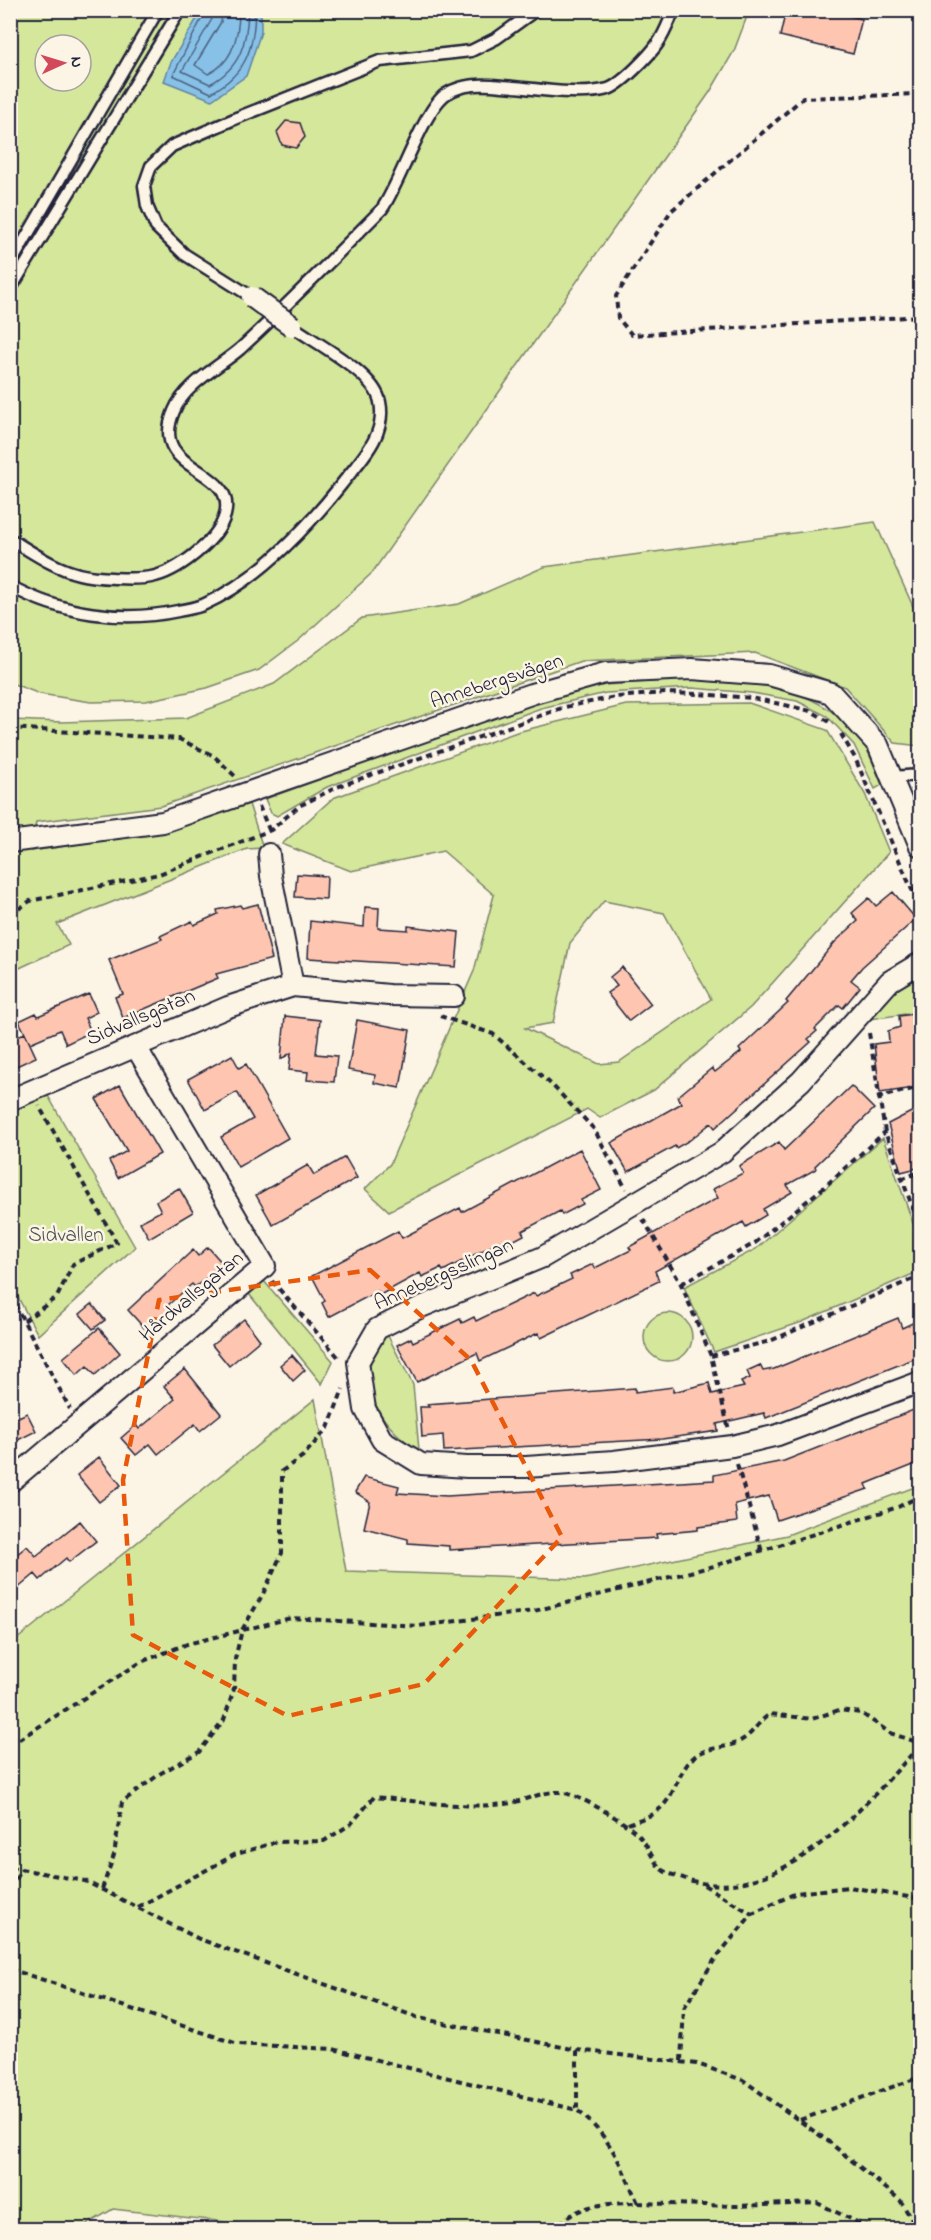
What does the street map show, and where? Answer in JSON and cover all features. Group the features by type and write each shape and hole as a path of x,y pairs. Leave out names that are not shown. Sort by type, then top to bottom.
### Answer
{"street":[{"path":"252,297 292,326"},
{"name":"Annebergsvägen","path":"10,842 163,822 531,694 605,673 692,669 769,675 831,693 878,745 921,846"},
{"path":"269,854 271,876 293,986"},
{"name":"Annebergsslingan","path":"358,1362 377,1329 421,1307 543,1257 722,1152 801,1081 890,981 921,963"},
{"name":"Sidvallsgatan","path":"10,1100 228,1006 293,986 389,995 454,996"},
{"name":"Hårdvallsgatan","path":"10,1482 265,1266 136,1047"},
{"path":"358,1362 365,1409 382,1440 421,1464 467,1467 537,1467 614,1461 732,1446 778,1435 921,1382"}],"lane":[{"path":"10,265 158,10"},
{"path":"10,290 180,10"},
{"path":"252,297 184,254 156,227 147,206 144,186 152,166 172,146 380,61 471,51 497,38 536,10"},
{"path":"10,539 51,563 80,575 151,578 178,567 217,530 225,516 226,499 219,485 177,457 167,434 174,409 202,379 239,350 382,209 395,190 428,118 444,95 464,86 482,85 582,92 609,89 630,73 658,44 674,10"},
{"path":"10,586 35,600 78,612 120,616 161,614 204,605 272,561 332,497 377,438 381,418 380,400 369,379 292,326"},
{"path":"892,777 921,775"}],"path":[{"path":"921,94 802,98 670,211 615,296 618,318 632,334 921,316"},
{"path":"10,915 30,901 159,874 270,830 299,806 337,788 565,707 616,697 665,693 752,698 811,711 829,721 841,733 855,759 912,890 921,891"},
{"path":"10,728 179,739 214,756 252,792 270,830 269,854"},
{"path":"866,1008 885,1132 921,1228"},
{"path":"438,1015 493,1034 552,1085 594,1129 634,1204 681,1284 711,1356 732,1446 762,1552"},
{"path":"878,1098 921,1087"},
{"path":"24,1321 57,1297 73,1264 117,1243 32,1091"},
{"path":"681,1284 755,1243 823,1188 885,1132"},
{"path":"901,1179 921,1172"},
{"path":"102,1889 114,1855 122,1802 161,1773 199,1752 224,1720 234,1689 235,1659 242,1630 263,1594 282,1553 282,1471 303,1456 328,1428 339,1396 358,1362 342,1361 262,1269"},
{"path":"711,1356 770,1341 921,1276"},
{"path":"10,1295 79,1424"},
{"path":"10,1745 141,1662 187,1644 291,1618 419,1626 534,1611 762,1552 898,1507 921,1496"},
{"path":"628,1824 658,1811 690,1760 712,1747 734,1744 752,1734 759,1721 770,1714 812,1719 838,1710 861,1713 890,1733 921,1744 849,1819 799,1860 746,1884 704,1885"},
{"path":"138,1907 183,1885 234,1855 276,1842 324,1841 351,1824 374,1797 469,1806 507,1804 559,1792 617,1816 628,1824 643,1839 663,1871 704,1885 752,1914"},
{"path":"10,1868 85,1881 199,1938 419,2018 576,2050 697,2064 743,2080 900,2200 918,2229"},
{"path":"10,1889 22,1869"},
{"path":"681,2061 684,2008 715,1959 752,1914 796,1893 849,1887 921,1899"},
{"path":"10,1970 238,2044 333,2049 577,2110 601,2130 615,2152 638,2203"},
{"path":"576,2050 577,2110"},
{"path":"799,2121 921,2077"},
{"path":"554,2229 567,2215 599,2204 638,2203 735,2206 817,2203 874,2229"}],"highlighted area":[{"path":"370,1270 471,1360 562,1537 424,1684 288,1716 133,1635 123,1480 159,1300"}],"green space":[{"path":"19,11 749,11 734,51 710,92 372,573 299,640 259,670 207,688 146,701 91,702 40,694 11,683 10,23"},
{"path":"875,522 920,622 920,746 895,743 845,687 755,653 581,661 161,806 36,822 31,851 154,833 249,804 263,848 247,849 57,924 69,945 11,972 11,720 62,722 186,718 274,684 362,618 459,604 544,567"},
{"path":"692,679 762,685 805,697 825,707 843,721 864,744 882,785 875,789 854,745 827,716 797,701 752,693 692,688 606,693 541,708 327,787 277,816 271,813 265,799 539,700 605,685"},
{"path":"749,703 827,730 865,794 889,852 751,1007 654,1090 600,1118 587,1109 389,1211 365,1189 390,1164 474,971 494,895 443,851 351,871 282,844 333,798 517,732 626,705","holes":["604,901 664,913 711,999 619,1062 599,1064 525,1028 553,1023 570,943"]},
{"path":"920,972 920,1012 870,1019 870,1013 897,984"},
{"name":"Sidvallen","path":"47,1094 135,1247 38,1335 11,1284 10,1111"},
{"path":"883,1138 920,1243 920,1271 802,1322 714,1352 684,1287 756,1249"},
{"path":"263,1280 333,1361 322,1384 249,1294"},
{"path":"663,1313 673,1313 688,1323 692,1337 691,1346 682,1357 673,1361 663,1361 648,1351 644,1342 644,1332 654,1317"},
{"path":"386,1332 413,1385 419,1450 391,1427 380,1413 373,1398 370,1365 376,1348"},
{"path":"315,1399 346,1571 585,1579 787,1535 920,1485 920,2229 273,2230 270,2227 113,2209 79,2229 11,2229 11,1644"}],"water":[{"path":"202,10 261,11 261,32 246,76 212,100 164,81 171,62"}],"building":[{"path":"786,10 826,10 862,19 853,54 780,36"},
{"path":"286,121 300,123 305,137 296,148 282,145 277,132"},
{"path":"297,874 327,876 326,899 295,897"},
{"path":"893,892 916,919 862,967 851,980 860,987 843,1008 839,1005 815,1029 817,1031 808,1039 811,1042 715,1128 711,1123 690,1140 628,1172 611,1143 682,1103 677,1097 712,1068 715,1072 741,1052 739,1049 788,1003 786,1001 835,942 858,921 852,913 869,898 876,906"},
{"path":"258,904 272,959 216,974 218,978 123,1018 115,997 123,994 109,960 162,939 160,936 192,921 194,925 218,914 217,910"},
{"path":"365,907 379,908 378,928 408,930 408,926 459,932 456,967 308,958 310,921 364,927"},
{"path":"622,967 651,1004 629,1021 607,993 617,986 610,977"},
{"path":"89,994 97,1012 85,1018 91,1032 66,1044 60,1030 30,1043 19,1021 36,1013 38,1016"},
{"path":"921,1013 921,1087 880,1093 874,1044 889,1042 888,1031 900,1027 899,1016"},
{"path":"285,1016 320,1020 316,1054 337,1056 334,1082 307,1080 308,1072 289,1070 291,1053 281,1059"},
{"path":"357,1020 410,1030 400,1088 374,1083 375,1075 348,1070"},
{"path":"25,1033 36,1057 10,1069 10,1039"},
{"path":"232,1055 239,1068 246,1064 288,1138 238,1167 221,1137 253,1119 237,1092 205,1110 188,1079"},
{"path":"120,1085 160,1154 118,1178 109,1161 127,1151 96,1099"},
{"path":"851,1086 874,1109 815,1166 816,1169 787,1185 792,1192 763,1209 766,1215 746,1227 743,1222 655,1271 659,1281 541,1338 538,1333 480,1361 477,1353 417,1382 397,1345 411,1338 413,1342 460,1319 462,1323 474,1317 476,1321 534,1293 536,1296 572,1279 570,1275 593,1264 595,1268 631,1250 629,1247 718,1198 713,1189 743,1173 739,1166 779,1142 784,1150"},
{"path":"921,1107 921,1167 901,1172 888,1124"},
{"path":"580,1149 601,1190 581,1200 583,1204 562,1215 560,1211 522,1231 524,1235 503,1246 501,1241 443,1271 441,1268 422,1277 420,1273 380,1295 378,1291 329,1317 322,1303 325,1301 312,1276 398,1231 402,1238 460,1208 462,1212"},
{"path":"345,1157 357,1178 273,1225 256,1195 308,1165 314,1175"},
{"path":"179,1188 193,1212 149,1238 140,1222 161,1211 156,1201"},
{"path":"208,1247 223,1264 195,1287 192,1284 168,1305 171,1309 146,1330 128,1310 193,1250 198,1256"},
{"path":"92,1304 105,1320 93,1329 80,1314"},
{"path":"898,1318 902,1328 921,1319 921,1356 766,1418 764,1413 717,1424 718,1431 662,1439 444,1451 443,1435 422,1437 420,1407 429,1407 427,1404 635,1388 635,1392 673,1387 673,1392 709,1383 712,1394 744,1387 741,1382 750,1378 747,1371 760,1365 763,1371 774,1369"},
{"path":"244,1319 260,1340 229,1366 212,1345"},
{"path":"99,1328 120,1353 95,1375 87,1366 77,1375 63,1358"},
{"path":"292,1355 305,1370 293,1381 280,1365"},
{"path":"185,1369 221,1414 200,1431 195,1424 158,1454 150,1444 136,1455 121,1438 136,1425 139,1429 175,1399 164,1386"},
{"path":"921,1407 921,1462 866,1484 868,1489 777,1520 769,1496 735,1504 737,1522 698,1527 698,1530 656,1534 657,1538 449,1550 449,1546 408,1543 408,1539 364,1528 370,1502 355,1492 364,1477 399,1486 397,1493 447,1496 714,1480 714,1475 784,1461"},
{"path":"27,1413 36,1431 10,1444 10,1421"},
{"path":"99,1457 121,1485 99,1502 77,1475"},
{"path":"80,1521 96,1541 69,1562 66,1558 40,1580 35,1574 10,1595 10,1560 27,1546 36,1556"}]}
